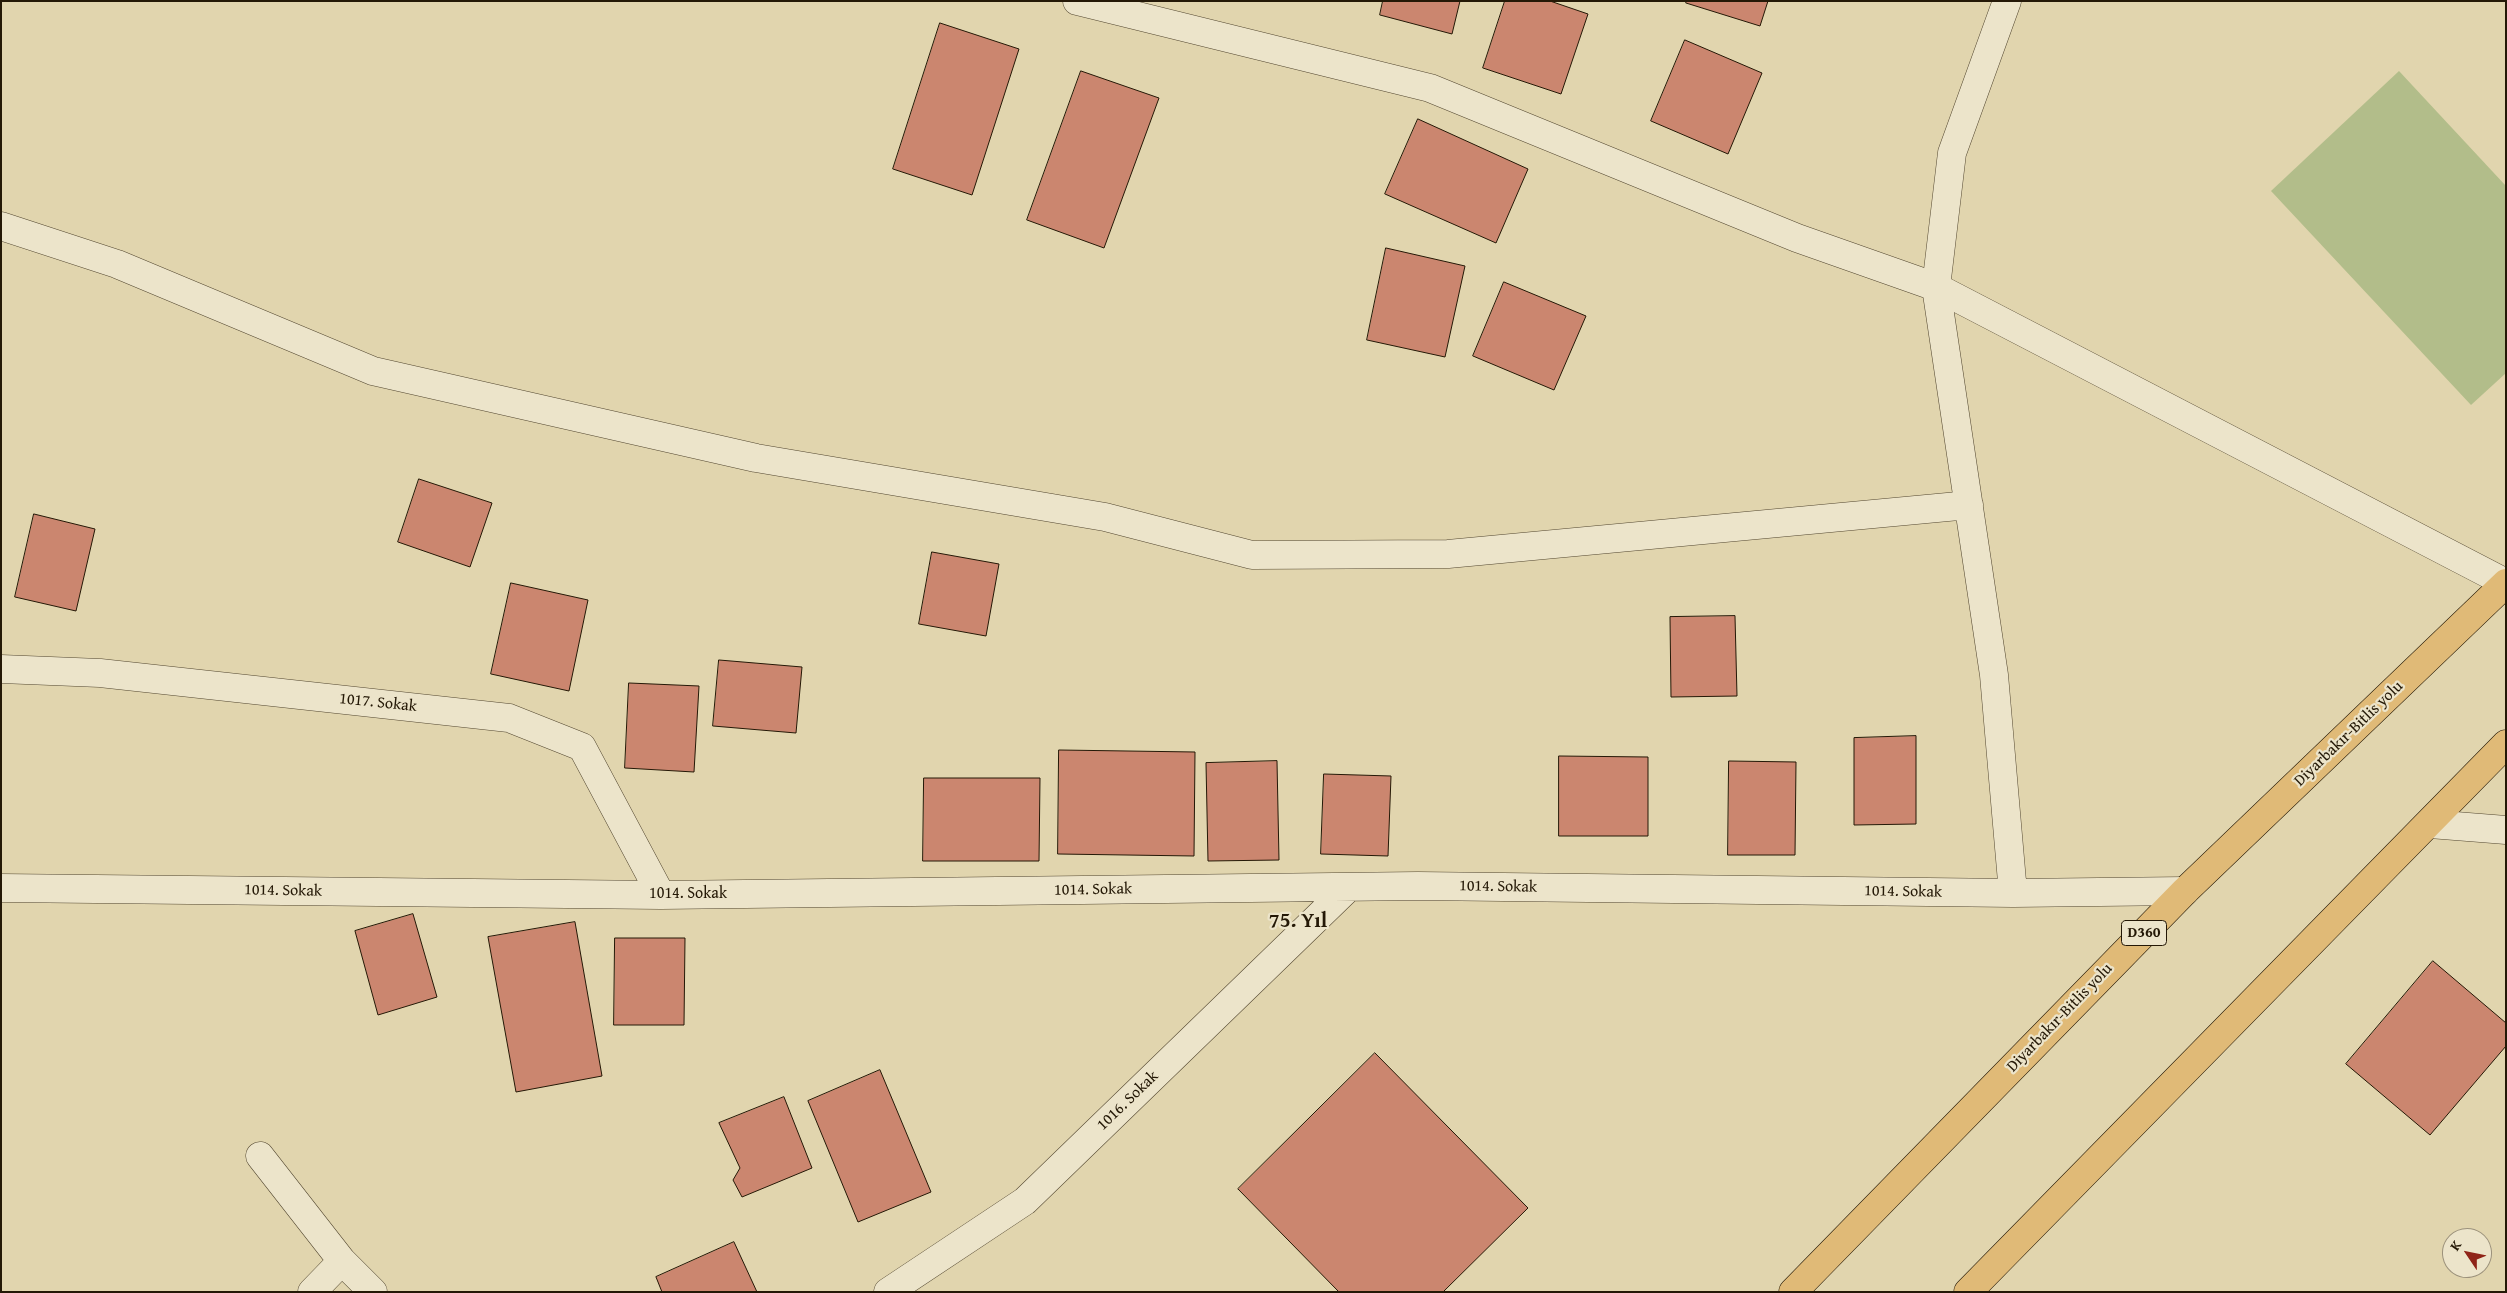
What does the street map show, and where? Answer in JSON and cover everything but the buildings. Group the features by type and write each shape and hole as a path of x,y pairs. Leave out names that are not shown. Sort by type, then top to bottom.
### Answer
{"highway":[{"name":"Diyarbakır-Bitlis yolu","path":"1793,1292 2185,891 2506,583"},
{"path":"1968,1292 2430,824 2506,744"}],"street":[{"path":"1078,1 1430,88 1797,238 1936,287 2506,583"},
{"path":"2007,1 1952,153 1936,287 1994,675 2013,893"},
{"path":"1,226 117,264 373,371 756,458 1105,517 1252,555 1448,554 1969,505"},
{"name":"1017. Sokak","path":"1,669 100,673 509,718 582,747 661,895"},
{"path":"2430,824 2506,830"},
{"name":"1014. Sokak","path":"1,888 661,895 1349,887 2013,893 2185,891"},
{"name":"1016. Sokak","path":"888,1292 1025,1200 1349,887"},
{"path":"260,1156 342,1261 374,1292"},
{"path":"312,1292 342,1261"}],"green space":[{"path":"2399,71 2506,186 2506,373 2471,405 2271,191"}],"district":[{"name":"75. Yıl","path":"1298,922"}]}
